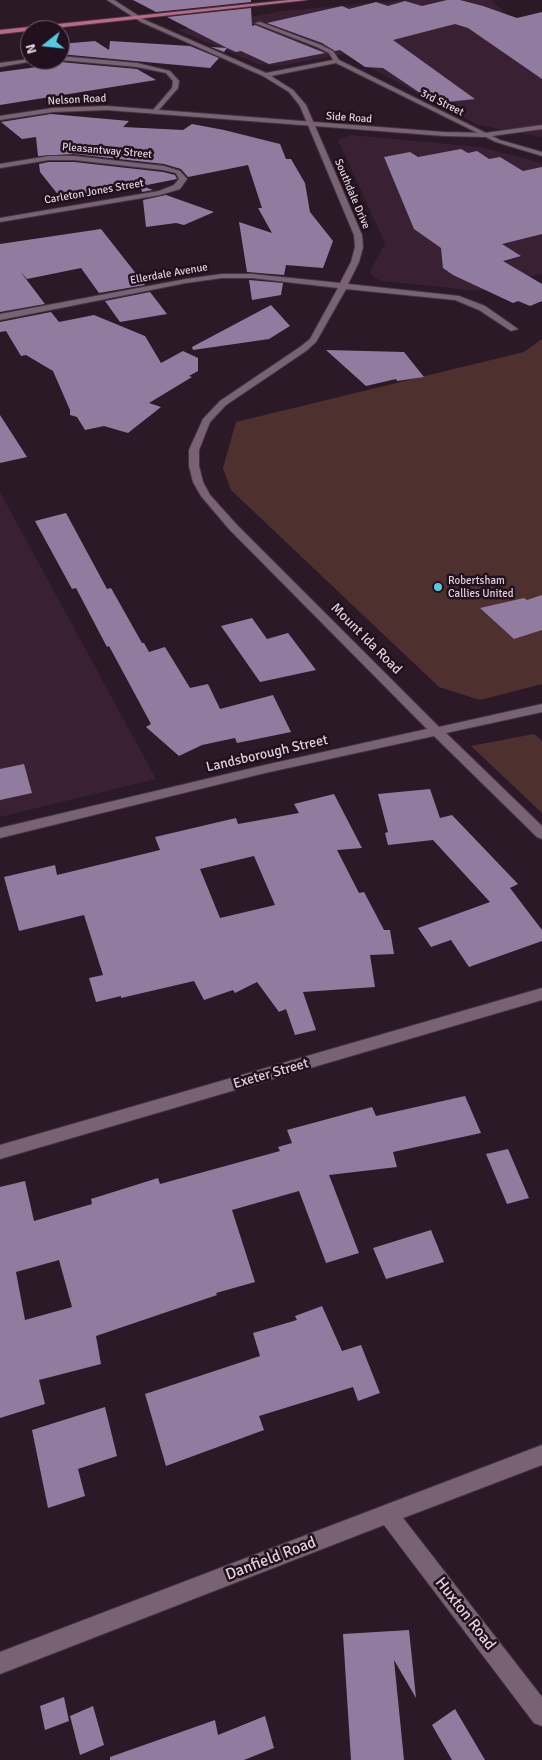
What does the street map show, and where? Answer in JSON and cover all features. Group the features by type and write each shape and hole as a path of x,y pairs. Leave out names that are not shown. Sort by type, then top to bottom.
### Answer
{"main road":[{"path":"0,32 304,0"},
{"path":"116,12 135,10"}],"street":[{"name":"Southdale Drive","path":"110,0 136,17 283,84 297,97 303,105 310,126 358,234 357,255 343,286 312,340 303,349 223,403 212,413 202,428 194,450"},
{"name":"3rd Street","path":"258,23 319,46 331,52 337,61 498,141 542,154"},
{"path":"70,59 137,64 168,72 176,81 175,88 155,111"},
{"path":"265,75 337,61"},
{"path":"0,66 20,63"},
{"name":"Nelson Road","path":"0,118 82,108 155,111"},
{"name":"Side Road","path":"155,111 310,126 399,132 485,135 542,127"},
{"name":"Pleasantway Street","path":"0,166 48,158 74,158 144,165 173,170 182,175"},
{"name":"Carleton Jones Street","path":"0,220 170,190 182,183 182,175"},
{"name":"Ellerdale Avenue","path":"0,317 186,281 222,276 252,276 437,295 463,300 482,308 514,329"},
{"name":"Mount Ida Road","path":"194,450 194,466 198,482 218,512 437,732 542,834"},
{"name":"Landsborough Street","path":"0,833 265,769 542,708"},
{"name":"Exeter Street","path":"0,1152 542,994"},
{"name":"Danfield Road","path":"0,1663 542,1455"},
{"name":"Huxton Road","path":"388,1514 542,1715"}],"shaded area":[{"path":"407,0 491,0 520,26 542,23 542,137 478,125 344,54 279,66 258,64 178,30 283,11"},
{"path":"351,135 480,147 542,163 542,275 479,291 382,281 375,278 370,272 385,243 338,140"},
{"name":"Robertsham Callies United","path":"542,339 542,684 480,700 439,687 231,490 223,468 236,422 524,352"},
{"path":"0,492 156,779 0,817"},
{"path":"534,734 542,741 542,813 471,746"}],"building":[{"path":"133,0 251,0 251,2 156,12"},
{"path":"447,0 460,0 517,18 542,12 542,79 468,28 455,24 393,40 475,99 438,103 432,101 383,68 365,67 340,50 335,51 322,43 267,23 342,6 349,9 376,2 388,6 405,1 422,6"},
{"path":"251,8 252,26 255,25 325,53 269,64 241,51 236,52 167,17"},
{"path":"95,41 109,50 110,41 190,46 219,58 210,68 70,55 70,43"},
{"path":"211,47 227,48 224,52"},
{"path":"70,63 137,69 156,80 0,105 0,72 20,69 70,70"},
{"path":"51,114 129,121 123,127 183,130 192,124 280,144 286,159 291,159 305,183 310,212 333,241 323,268 286,265 284,275 247,272 239,222 272,233 258,208 262,208 248,165 188,177 181,169 164,164 74,154 38,156 36,137 22,139 1,122"},
{"path":"461,149 468,153 477,151 489,159 500,157 523,171 542,167 542,234 502,244 521,256 503,261 542,284 542,301 530,306 518,301 513,303 453,275 443,268 441,248 414,229 384,157 410,152 418,157"},
{"path":"74,162 163,172 175,175 177,179 142,186 153,190 142,192 141,187 117,192 60,197 40,172 39,164"},
{"path":"166,195 214,212 184,225 176,223 146,227 143,200"},
{"path":"101,229 145,285 99,293 81,268 27,279 20,271 45,304 0,312 0,244"},
{"path":"249,280 283,283 281,295 252,300"},
{"path":"150,292 167,314 120,322 105,301"},
{"path":"271,305 290,326 269,339 193,350 192,347"},
{"path":"51,312 59,322 94,315 145,336 161,363 183,351 198,358 198,371 189,376 192,377 149,403 161,407 128,433 104,426 85,430 77,417 70,415 70,410 53,371 26,355 21,356 6,331 0,332 0,322"},
{"path":"326,350 404,352 424,377 397,381 396,379 366,386"},
{"path":"0,415 27,457 0,463"},
{"path":"66,513 107,589 111,588 149,652 165,647 190,688 208,684 220,709 273,695 291,732 237,743 235,738 202,745 179,756 146,727 151,724 109,646 107,647 76,588 72,589 35,521"},
{"path":"542,595 542,630 514,639 480,608 524,598 527,600"},
{"path":"252,618 267,639 288,633 316,670 260,682 221,626"},
{"path":"24,764 32,793 0,800 0,769"},
{"path":"430,789 440,818 452,815 518,884 510,888 542,930 542,941 469,967 451,940 431,947 418,928 490,902 433,840 388,845 385,833 388,832 378,794"},
{"path":"334,794 362,848 337,850 359,893 364,892 384,930 390,930 394,954 370,955 375,987 303,992 316,1030 295,1035 286,1009 279,1012 257,982 235,993 233,990 204,1000 194,981 96,1002 89,978 103,975 84,915 19,931 4,877 55,865 57,875 160,850 155,837 236,818 238,824 299,813 294,804","holes":["254,856 275,905 220,918 200,869"]},
{"path":"465,1096 481,1133 393,1152 397,1167 329,1175 359,1253 326,1263 299,1191 232,1210 255,1282 216,1293 217,1295 96,1336 101,1364 39,1380 45,1404 0,1418 0,1187 25,1181 34,1221 92,1204 91,1199 158,1178 160,1184 280,1151 278,1147 292,1143 287,1130 372,1107 376,1116","holes":["59,1260 72,1307 25,1320 16,1272"]},
{"path":"508,1149 529,1198 507,1204 486,1154"},
{"path":"431,1230 444,1262 386,1279 373,1248"},
{"path":"322,1306 342,1351 361,1345 380,1393 358,1401 353,1387 259,1416 264,1430 166,1466 145,1394 260,1356 253,1333 297,1320 295,1316"},
{"path":"105,1407 117,1456 78,1469 85,1496 48,1508 32,1430"},
{"path":"409,1630 416,1698 394,1660 404,1760 351,1760 343,1634"},
{"path":"64,1697 69,1721 45,1730 40,1706"},
{"path":"93,1706 104,1745 80,1755 70,1716"},
{"path":"455,1709 485,1760 452,1760 432,1725"},
{"path":"265,1716 274,1748 244,1760 110,1760 110,1757 215,1720 218,1735"}],"place":[{"name":"Robertsham Callies United","path":"438,587"}]}
